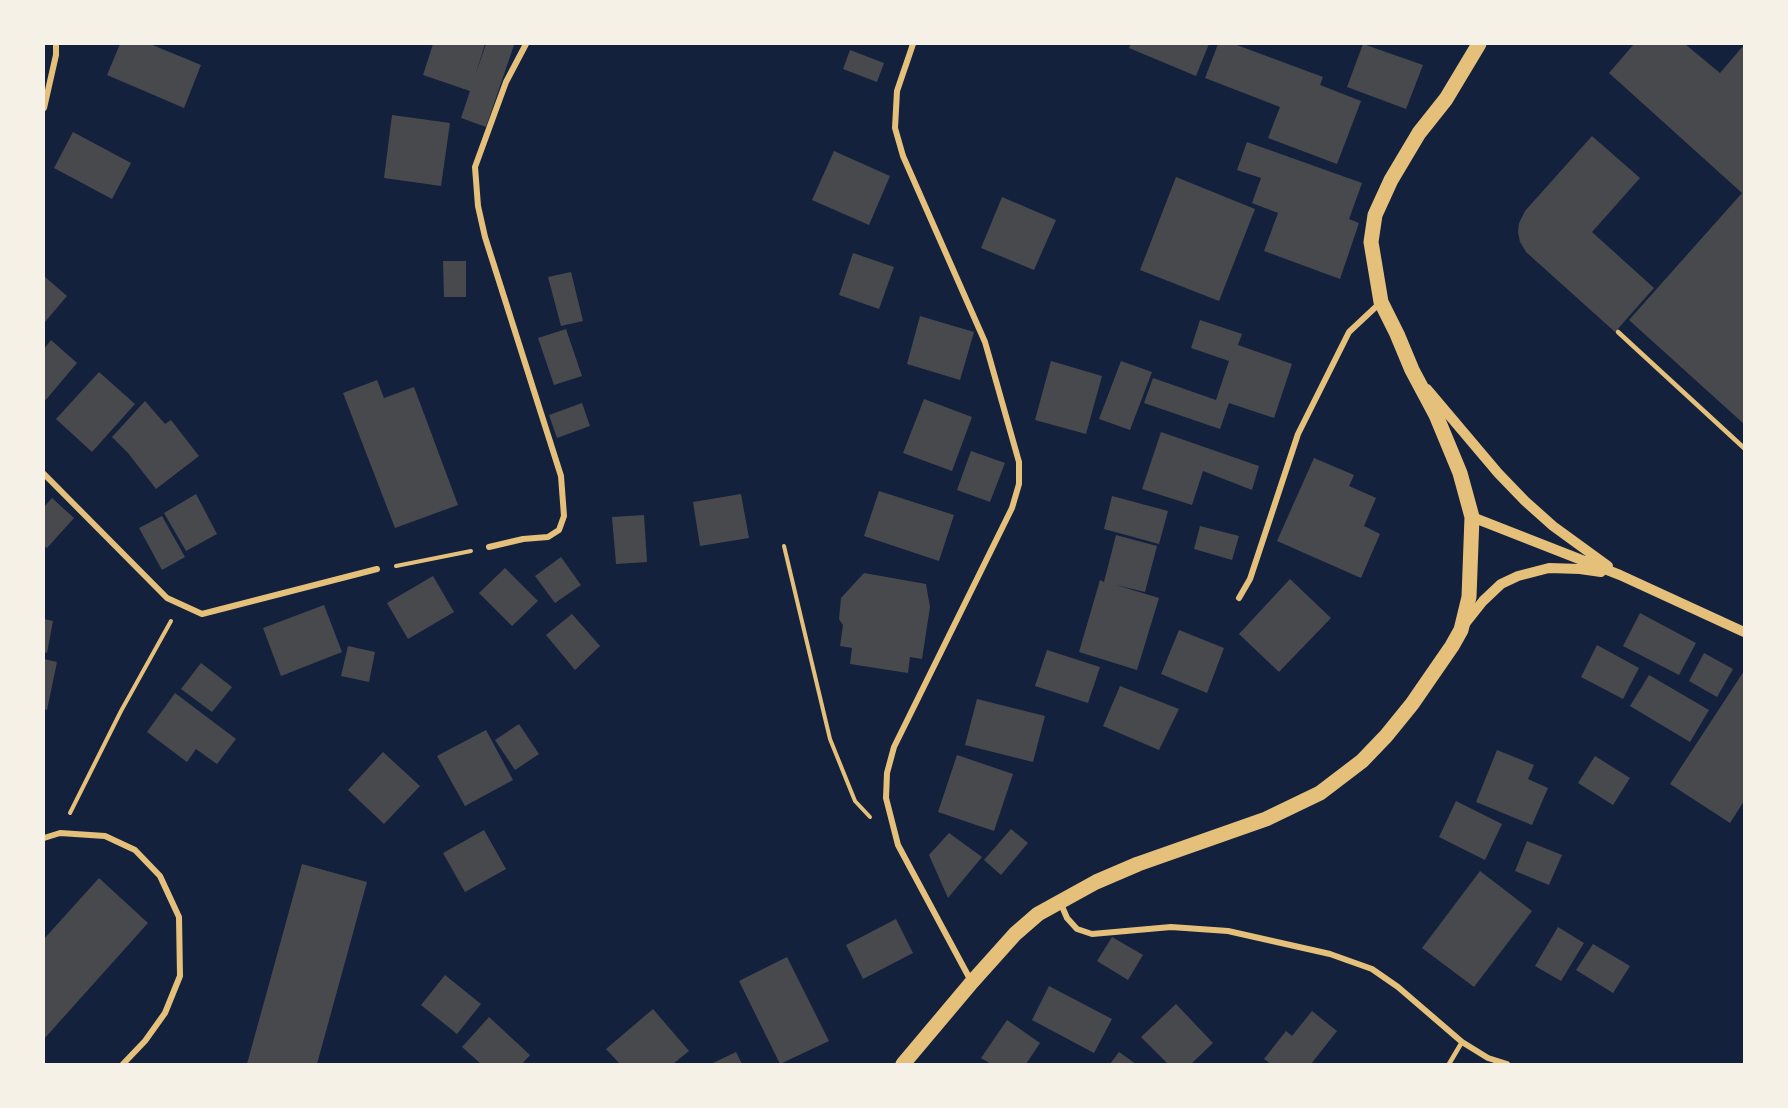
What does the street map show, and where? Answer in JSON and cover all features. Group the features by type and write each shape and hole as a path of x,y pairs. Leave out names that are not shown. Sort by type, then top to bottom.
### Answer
{"main road":[{"path":"903,1065 972,982 1016,934 1038,914 1059,900 1138,864 1266,819 1320,793 1362,761 1386,736 1412,704 1452,646 1461,630 1469,597 1472,517 1460,473 1437,415 1412,370 1381,302 1371,242 1375,215 1391,180 1419,133 1446,99 1479,44"}],"street":[{"path":"44,108 56,55 56,44"},
{"path":"489,547 548,537 559,530 564,516 561,476 485,237 478,206 476,167 506,82 526,44"},
{"path":"913,44 897,91 895,128 903,156 985,342 1019,462 1019,484 1012,508 894,747 887,773 886,798 898,845 972,982"},
{"path":"1239,598 1250,579 1298,434 1349,332 1381,302"},
{"path":"1412,370 1498,473 1525,501 1553,526 1620,575"},
{"path":"44,474 167,598 202,614 377,569"},
{"path":"1472,517 1620,575 1744,632"},
{"path":"1461,630 1482,601 1501,584 1518,576 1549,568 1580,569 1620,575"},
{"path":"44,838 60,833 105,836 135,850 160,876 179,917 180,976 165,1012 145,1041 123,1065"},
{"path":"1059,900 1072,924 1077,929 1092,934 1171,927 1228,931 1330,954 1372,969 1398,987 1462,1042 1488,1058 1507,1065"}],"lane":[{"path":"1618,332 1744,448"},
{"path":"1449,1065 1462,1042"}],"path":[{"path":"784,546 830,739 855,801 898,845"},
{"path":"377,569 489,547"},
{"path":"60,833 121,711 180,604"}],"building":[{"path":"120,44 150,44 201,65 184,108 107,75"},
{"path":"433,44 485,44 475,76 486,44 514,45 486,127 461,118 470,91 423,75"},
{"path":"1131,44 1209,44 1196,76 1129,48"},
{"path":"1218,44 1234,44 1323,77 1320,85 1361,101 1337,164 1268,138 1280,107 1205,78"},
{"path":"1363,44 1423,65 1406,109 1347,87"},
{"path":"1634,44 1685,44 1720,73 1744,45 1744,424 1629,320 1742,193 1609,73"},
{"path":"850,50 884,63 877,82 843,69"},
{"path":"392,115 450,123 441,186 384,178"},
{"path":"73,132 131,163 112,199 54,168"},
{"path":"1592,136 1640,178 1592,232 1654,288 1615,332 1526,252 1520,242 1518,232 1519,223 1525,211"},
{"path":"1247,142 1362,183 1349,219 1359,223 1340,279 1264,251 1278,213 1252,203 1261,178 1237,170"},
{"path":"834,151 890,176 869,225 812,200"},
{"path":"1176,177 1255,209 1219,301 1140,270"},
{"path":"1002,197 1056,220 1034,270 981,248"},
{"path":"853,253 894,267 879,309 839,295"},
{"path":"443,261 466,261 466,297 444,297"},
{"path":"571,272 583,321 561,326 548,277"},
{"path":"44,276 67,296 44,323"},
{"path":"920,316 974,332 960,380 907,364"},
{"path":"1200,320 1242,334 1238,345 1292,364 1274,418 1229,403 1220,429 1144,403 1153,378 1216,400 1229,361 1191,348"},
{"path":"566,329 582,376 554,385 538,338"},
{"path":"51,340 77,363 44,402 44,349"},
{"path":"1051,361 1102,376 1086,434 1035,420"},
{"path":"1121,361 1152,372 1130,430 1099,419"},
{"path":"99,372 135,404 92,452 56,419"},
{"path":"377,380 384,398 414,387 458,505 395,528 343,393"},
{"path":"924,399 972,417 952,471 903,453"},
{"path":"145,401 165,424 171,420 199,456 156,489 128,453 112,437"},
{"path":"582,403 590,426 557,438 549,415"},
{"path":"1161,432 1259,466 1252,490 1203,471 1192,505 1142,489"},
{"path":"971,451 1005,463 990,502 957,490"},
{"path":"1314,458 1354,475 1349,486 1376,498 1364,526 1380,534 1361,578 1277,541"},
{"path":"879,491 954,515 939,561 864,536"},
{"path":"196,494 217,534 186,551 164,513"},
{"path":"741,494 749,538 700,546 693,502"},
{"path":"1112,496 1168,511 1159,544 1104,529"},
{"path":"52,498 74,518 47,548 44,546 44,507"},
{"path":"644,515 647,562 616,564 612,517"},
{"path":"162,516 185,557 162,570 139,528"},
{"path":"1200,526 1239,536 1232,560 1194,549"},
{"path":"1116,535 1157,546 1145,592 1116,585 1159,598 1137,670 1079,652 1100,580 1104,582"},
{"path":"561,557 581,585 555,603 535,576"},
{"path":"505,568 538,601 512,626 479,593"},
{"path":"864,573 926,584 930,607 922,659 910,657 908,673 850,664 852,648 840,646 843,625 839,619 841,598"},
{"path":"433,576 454,612 408,639 387,603"},
{"path":"1290,579 1331,618 1279,672 1239,634"},
{"path":"324,605 342,652 281,676 263,628"},
{"path":"1640,613 1696,643 1679,675 1623,646"},
{"path":"572,614 600,646 575,670 546,635"},
{"path":"44,619 53,621 47,653 44,652"},
{"path":"1179,630 1224,648 1207,693 1161,674"},
{"path":"1597,645 1639,668 1623,699 1581,677"},
{"path":"348,646 375,652 369,682 341,676"},
{"path":"1047,650 1100,667 1088,703 1035,686"},
{"path":"1704,653 1733,669 1717,697 1689,681"},
{"path":"44,659 57,662 47,710 44,709"},
{"path":"201,663 232,687 212,712 181,689"},
{"path":"1744,671 1744,801 1730,823 1670,784"},
{"path":"1649,675 1709,710 1690,742 1630,706"},
{"path":"1120,686 1179,709 1159,750 1103,726"},
{"path":"175,693 236,739 217,764 196,749 187,762 147,732"},
{"path":"977,699 1045,716 1033,762 965,745"},
{"path":"519,724 539,754 515,770 495,740"},
{"path":"486,730 513,780 465,806 437,756"},
{"path":"1497,750 1534,765 1528,779 1548,788 1532,825 1476,802"},
{"path":"383,752 420,786 384,824 348,790"},
{"path":"957,755 1013,774 994,831 938,812"},
{"path":"1595,756 1630,778 1613,805 1578,783"},
{"path":"1456,801 1502,824 1485,860 1439,837"},
{"path":"1011,829 1028,843 1001,875 984,860"},
{"path":"484,830 506,869 465,892 443,853"},
{"path":"949,833 982,857 948,898 929,855"},
{"path":"1527,841 1562,855 1549,885 1515,871"},
{"path":"302,864 367,882 317,1064 247,1064"},
{"path":"1480,871 1532,911 1474,987 1422,948"},
{"path":"99,878 148,923 44,1039 44,939"},
{"path":"896,919 913,953 863,979 846,945"},
{"path":"1558,927 1584,943 1561,981 1535,966"},
{"path":"1112,937 1143,955 1128,980 1097,961"},
{"path":"1593,944 1630,966 1613,993 1576,970"},
{"path":"787,957 829,1041 780,1064 739,981"},
{"path":"445,975 481,1004 457,1034 421,1005"},
{"path":"1049,986 1112,1019 1094,1053 1032,1020"},
{"path":"1176,1004 1213,1043 1191,1064 1168,1064 1141,1037"},
{"path":"653,1009 689,1051 673,1064 620,1064 606,1049"},
{"path":"1312,1011 1337,1031 1311,1064 1271,1064 1264,1059 1286,1031 1292,1036"},
{"path":"489,1017 530,1055 522,1064 481,1064 462,1047"},
{"path":"1007,1020 1040,1043 1026,1064 991,1064 981,1058"},
{"path":"736,1052 742,1064 711,1064"},
{"path":"1119,1052 1136,1064 1110,1064"}]}
